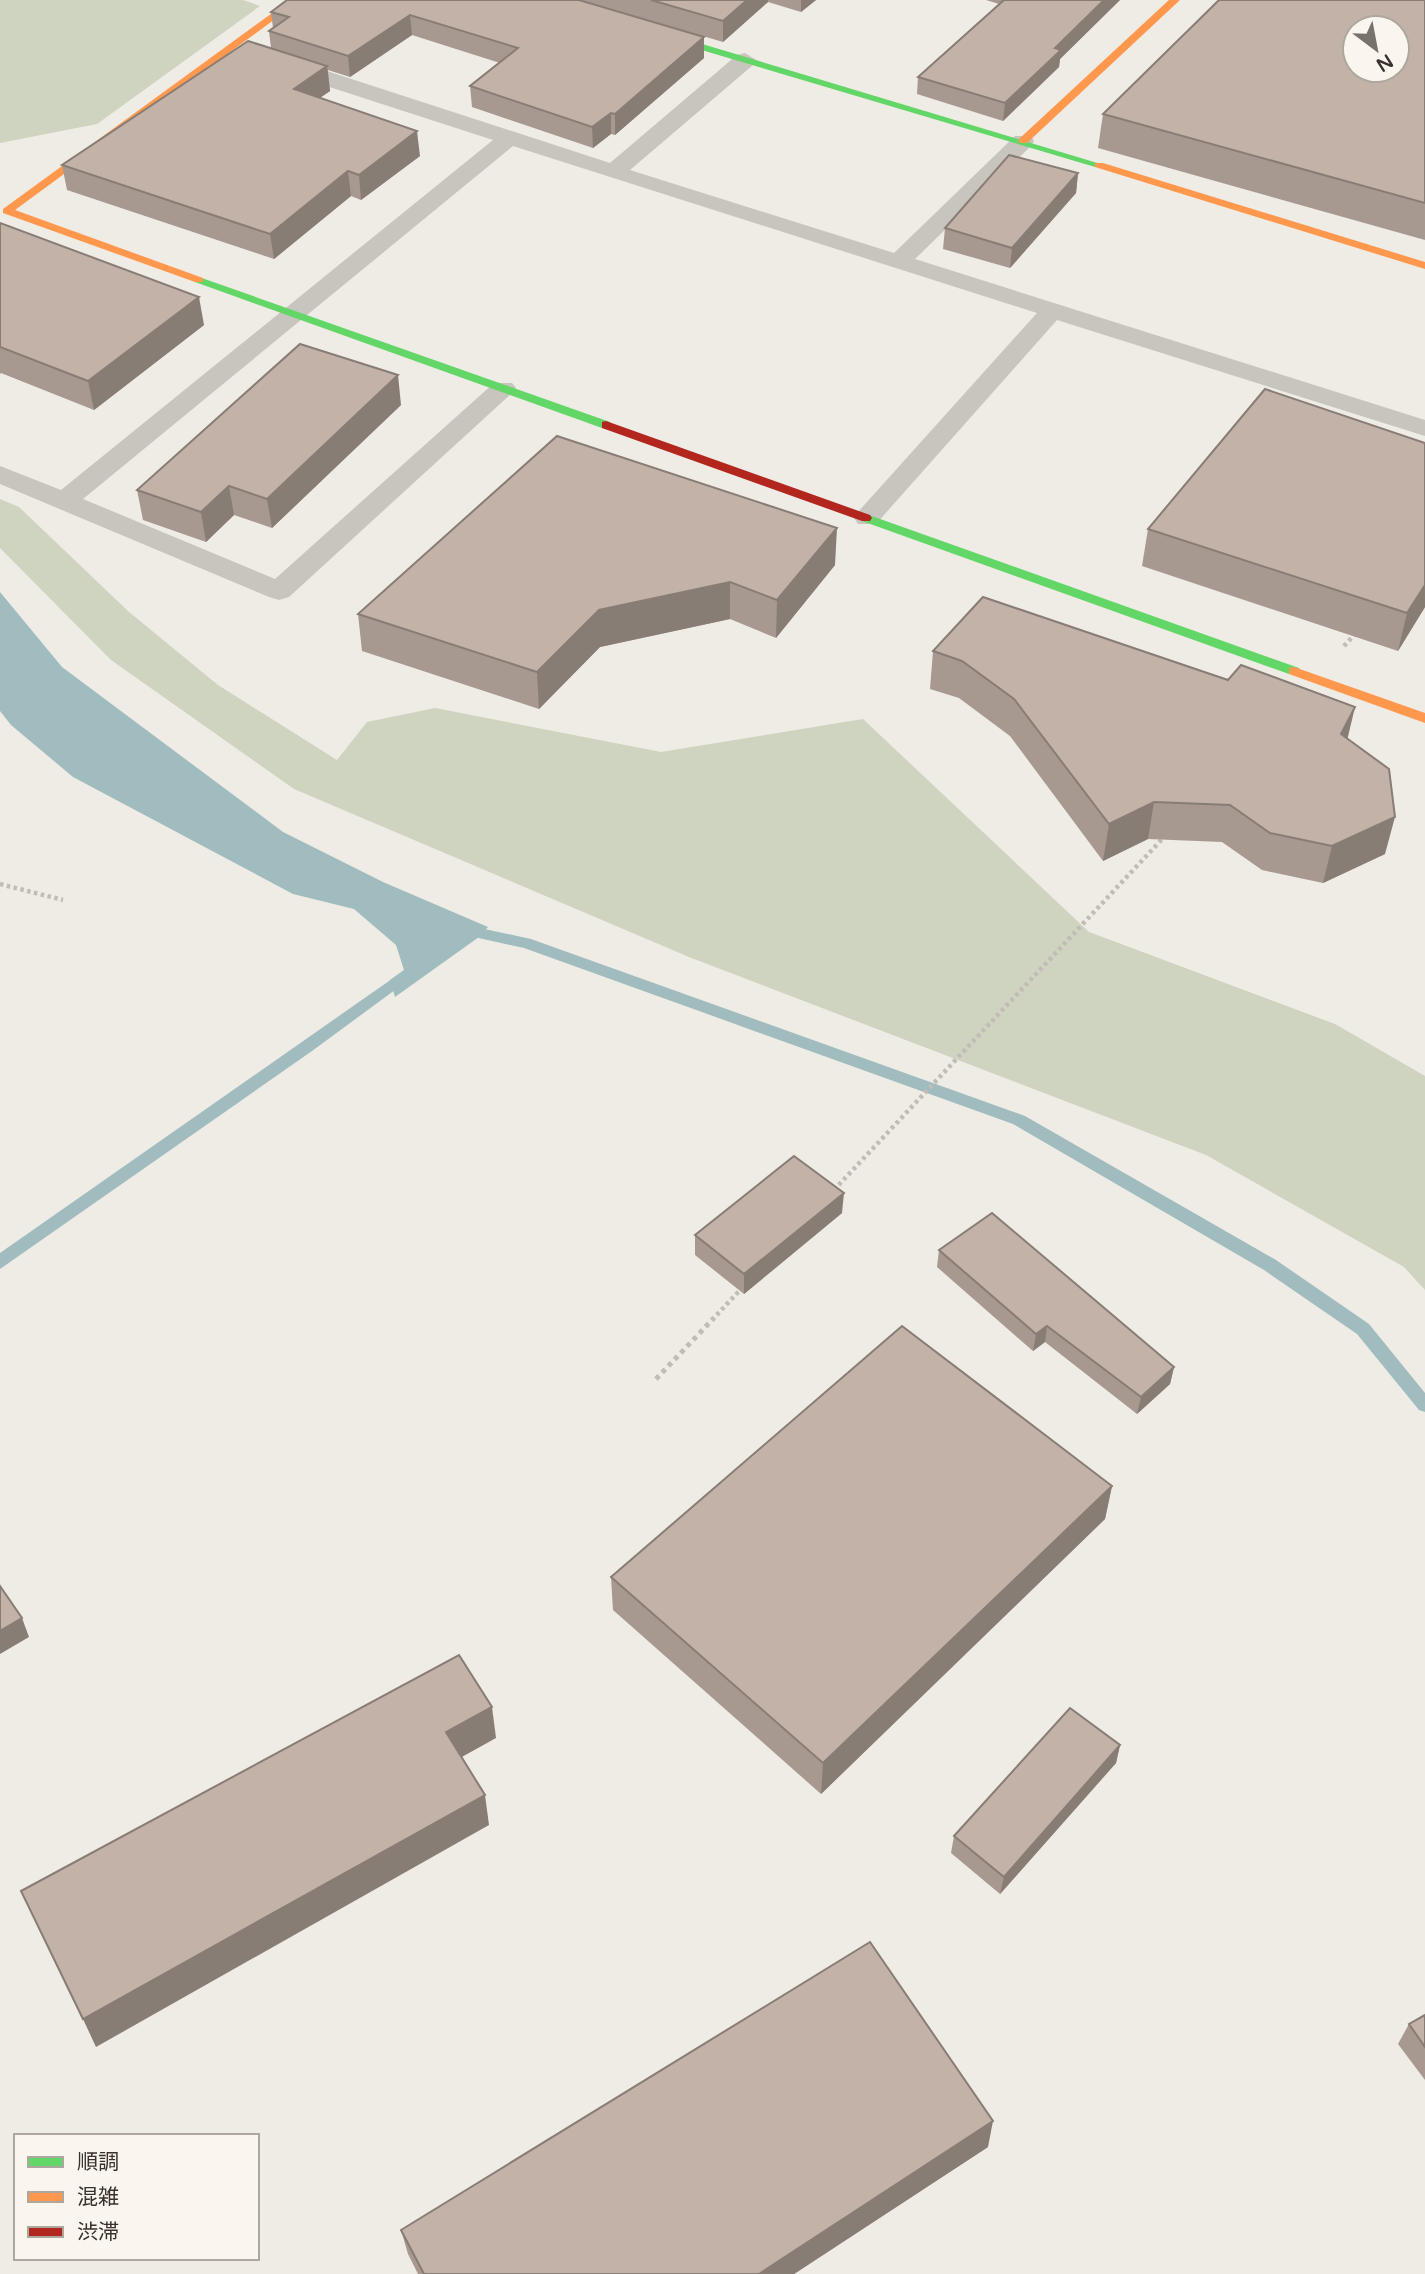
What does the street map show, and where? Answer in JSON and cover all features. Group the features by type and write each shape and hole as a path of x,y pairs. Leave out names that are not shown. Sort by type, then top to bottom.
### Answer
{"street":[{"path":"3,209 296,0"},
{"path":"1023,141 1175,0"},
{"path":"639,28 1023,141 1425,266"},
{"path":"3,209 1425,718"}],"lane":[{"path":"230,48 1425,428"},
{"path":"614,172 745,60"},
{"path":"64,501 509,138"},
{"path":"898,262 1023,141"},
{"path":"867,518 1053,310"},
{"path":"0,474 279,591 503,388"}],"path":[{"path":"1340,650 1359,630"},
{"path":"827,1197 1169,832"},
{"path":"0,884 63,900"},
{"path":"656,1380 751,1278"}],"green space":[{"path":"0,0 243,0 260,6 97,124 0,143"},
{"path":"0,499 19,507 129,612 218,685 337,760 367,722 435,708 661,752 863,719 1089,932 1335,1024 1425,1076 1425,1290 1404,1267 1206,1155 689,957 294,789 111,660 0,548"}],"water":[{"path":"0,592 62,667 283,832 383,882 488,927 479,937 395,997 390,980 404,970 396,945 354,909 293,894 73,777 11,725 0,711"}],"building":[{"path":"287,0 579,0 704,37 615,114 611,113 592,127 470,86 518,48 410,15 348,56 269,31 289,17 271,12"},
{"path":"651,0 747,0 723,21"},
{"path":"1004,0 1104,0 1055,48 1061,50 1005,103 918,77"},
{"path":"1219,0 1425,0 1425,203 1103,114"},
{"path":"248,41 327,66 294,89 417,131 359,175 348,171 270,234 62,165"},
{"path":"1009,155 1078,173 1012,248 945,228"},
{"path":"0,223 199,297 88,381 0,347"},
{"path":"300,344 398,375 267,499 229,486 201,512 137,490"},
{"path":"1265,389 1425,443 1425,585 1407,613 1148,529"},
{"path":"557,436 837,528 777,600 730,582 599,610 537,672 358,614"},
{"path":"983,597 1228,680 1241,665 1355,707 1341,734 1389,769 1395,817 1332,846 1270,833 1230,805 1154,802 1109,824 1014,699 962,661 933,651"},
{"path":"794,1156 844,1193 744,1274 695,1235"},
{"path":"992,1213 1174,1367 1141,1397 1047,1326 1036,1334 939,1250"},
{"path":"902,1326 1112,1486 823,1763 611,1577"},
{"path":"0,1586 22,1618 0,1631"},
{"path":"459,1655 492,1707 446,1732 485,1795 83,2019 21,1891"},
{"path":"1070,1708 1120,1745 1004,1877 954,1836"},
{"path":"870,1942 993,2121 759,2274 424,2274 401,2230"},
{"path":"1425,2015 1425,2047 1409,2024"}],"waterway":[{"path":"461,929 526,943 1019,1120 1270,1265 1363,1329 1425,1405"},
{"path":"0,1262 307,1047 409,972"}],"traffic: fast":[{"path":"655,33 1099,165"},
{"path":"199,280 606,425"},
{"path":"866,518 1294,671"}],"traffic: slow":[{"path":"199,280 7,211 296,0"},
{"path":"1023,141 1175,0"},
{"path":"1099,165 1425,266"},
{"path":"1294,671 1425,718"}],"traffic: jam":[{"path":"606,425 866,518"}]}
